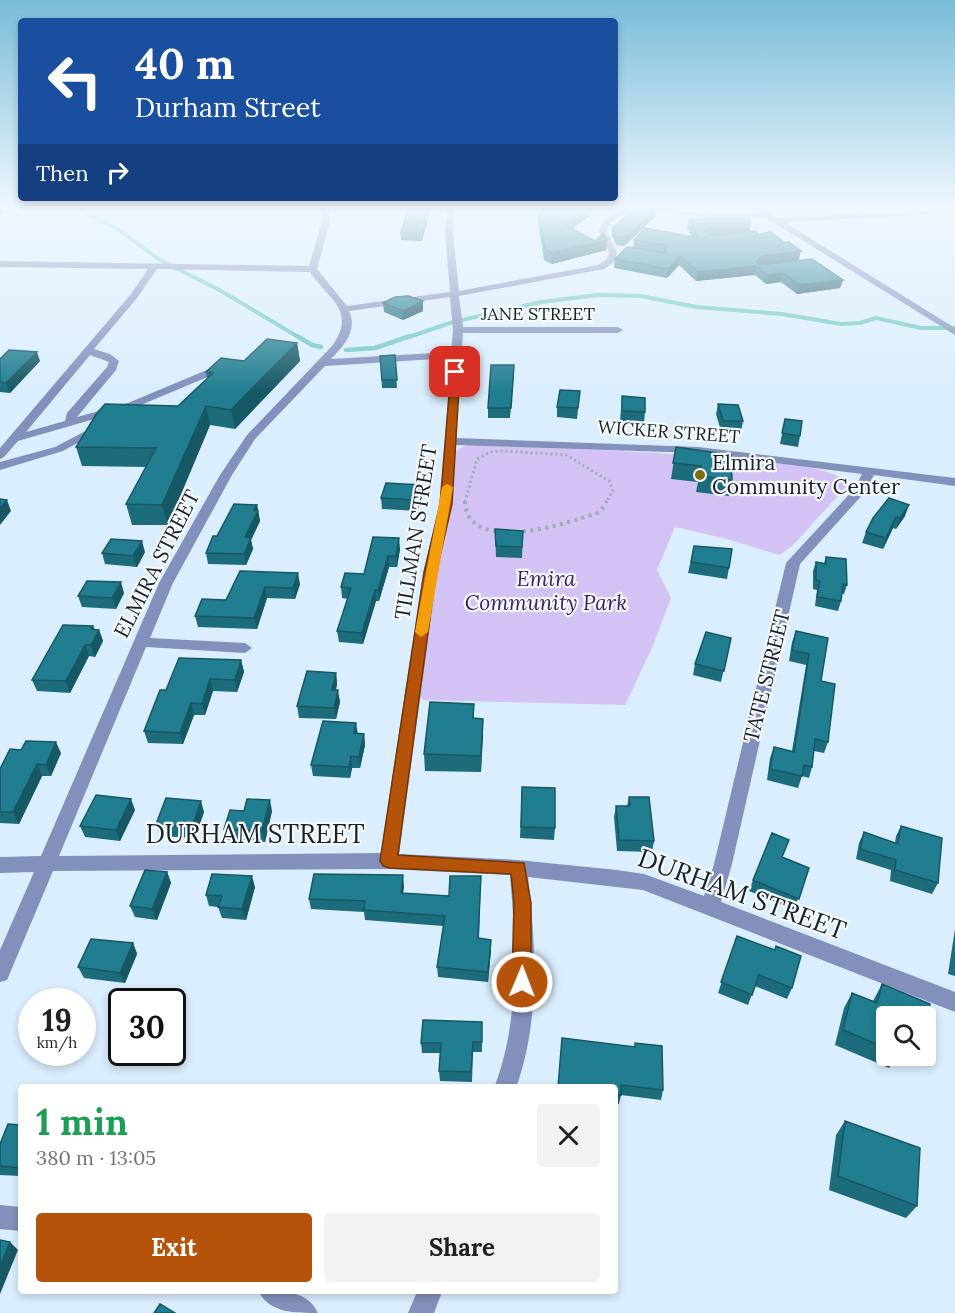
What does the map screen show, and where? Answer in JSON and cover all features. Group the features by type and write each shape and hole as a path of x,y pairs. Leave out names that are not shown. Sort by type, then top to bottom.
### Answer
{"street":[{"path":"1,451 89,351 134,296 153,268"},
{"path":"255,268 313,269 344,309 455,294 595,268"},
{"name":"TILLMAN STREET","path":"389,861 430,573 446,504 458,330 452,268"},
{"path":"852,268 955,332"},
{"name":"ELMIRA STREET","path":"0,973 45,862 166,583 226,475 251,436 321,363 347,332 348,319 344,309"},
{"name":"JANE STREET","path":"458,330 618,330"},
{"path":"71,423 71,415 112,368 114,361 89,351"},
{"path":"321,363 456,355"},
{"path":"13,439 116,410 185,384 223,368 230,362"},
{"path":"0,466 68,444 108,421 116,410"},
{"name":"WICKER STREET","path":"452,441 698,450 955,482"},
{"name":"TATE STREET","path":"710,906 723,864 793,563 860,490 870,471"},
{"path":"140,642 245,648"},
{"name":"DURHAM STREET","path":"0,865 45,862 389,861 518,868 644,882 955,1002"},
{"path":"506,1084 518,1047 522,1002 522,903 518,868"},
{"path":"0,1217 18,1219"},
{"path":"275,1294 305,1313"},
{"path":"422,1313 429,1294"}],"path":[{"path":"505,451 566,455 609,481 613,491 600,512 570,521 551,528 516,531 490,529 474,524 467,516 465,499 477,459 489,452 505,451"}],"green space":[{"name":"Emira Community Park","path":"466,445 637,452 780,463 822,470 846,480 847,486 794,544 780,555 675,527 657,570 671,598 652,648 625,705 424,700 417,695 450,504 456,451"}],"building":[{"path":"694,268 734,268 698,272"},
{"path":"759,268 826,268 843,280 799,285 783,273 767,275"},
{"path":"408,296 423,301 403,311 383,303 395,297"},
{"path":"267,339 297,343 231,410 206,406 162,505 126,504 156,448 76,447 105,404 178,406 213,373 206,372 221,358 244,361"},
{"path":"9,350 37,352 6,383 0,382 0,359"},
{"path":"395,355 397,380 382,380 380,356"},
{"path":"491,365 514,365 511,408 488,408"},
{"path":"560,390 580,391 578,408 557,407"},
{"path":"622,396 645,398 645,412 622,411"},
{"path":"718,404 738,405 743,421 723,421"},
{"path":"785,419 802,421 800,436 782,433"},
{"path":"676,447 731,455 732,480 699,476 701,466 673,463"},
{"path":"386,483 422,485 418,500 381,498"},
{"path":"889,498 909,505 900,518 896,517 886,538 866,532 873,518"},
{"path":"0,499 7,500 0,509"},
{"path":"234,504 257,505 254,510 258,511 245,537 251,538 244,554 206,553 213,536 217,536"},
{"path":"495,529 523,531 522,547 496,546"},
{"path":"373,537 399,538 396,556 388,556 362,633 337,631 351,588 341,587 345,573 364,574"},
{"path":"111,539 142,541 133,556 102,553"},
{"path":"694,546 732,549 729,568 691,562"},
{"path":"826,557 846,559 847,585 843,584 841,601 817,597 820,581 816,580 816,562 826,564"},
{"path":"240,571 298,573 293,588 265,587 254,618 195,616 202,599 226,600"},
{"path":"87,581 121,582 112,598 78,596"},
{"path":"63,625 93,626 91,629 99,630 91,645 85,645 66,681 32,680"},
{"path":"796,631 828,638 821,681 835,684 828,742 815,739 812,767 804,765 802,776 770,769 774,747 794,752 809,654 792,650"},
{"path":"706,632 731,638 724,671 695,664"},
{"path":"179,658 241,660 235,680 210,679 202,704 191,703 180,733 144,731 160,690 166,690"},
{"path":"307,671 336,673 332,690 338,690 334,708 297,706"},
{"path":"430,702 474,704 473,718 483,719 481,756 424,754"},
{"path":"323,721 356,723 354,733 364,734 359,757 351,756 349,767 311,765"},
{"path":"26,741 56,742 46,765 37,764 13,812 0,812 0,769 10,749 21,750"},
{"path":"522,787 555,788 555,828 521,827"},
{"path":"96,795 131,799 116,830 80,826"},
{"path":"629,797 649,797 654,841 619,840 616,806 630,806"},
{"path":"166,798 201,801 192,827 156,824"},
{"path":"247,799 270,800 262,831 224,829 230,810 244,811"},
{"path":"901,826 942,838 938,883 895,870 896,860 860,849 864,832 898,844"},
{"path":"772,833 789,840 782,857 809,868 799,899 753,880"},
{"path":"145,870 167,872 152,909 130,906"},
{"path":"212,874 252,876 242,909 218,907 222,896 206,895"},
{"path":"314,874 403,875 401,893 449,896 450,876 481,876 478,938 491,940 488,972 437,967 445,916 364,910 365,901 309,899"},
{"path":"737,936 775,950 776,946 801,956 792,988 759,975 752,995 721,982"},
{"path":"91,939 133,943 120,973 78,967"},
{"path":"882,984 930,1004 930,1006 876,1006 876,1044 843,1030 852,993 877,1003"},
{"path":"423,1020 482,1022 482,1042 473,1042 471,1072 439,1071 441,1043 421,1043"},
{"path":"562,1038 635,1047 635,1043 662,1046 663,1090 621,1085 621,1095 618,1094 618,1084 558,1084"},
{"path":"845,1121 920,1148 917,1206 838,1176"},
{"path":"8,1124 18,1125 18,1168 0,1166 0,1144"},
{"path":"0,1240 10,1242 0,1266"},
{"path":"160,1304 175,1313 154,1313"}],"waterway":[{"path":"176,268 223,292 300,338"},
{"path":"406,338 453,322 541,302 597,295 641,296 696,307 782,314 841,324 860,323 876,318 921,328 955,328"},
{"path":"297,336 312,345 321,347"},
{"path":"346,350 375,348 410,336"}],"slow traffic":[{"path":"421,632 430,573 446,504 447,487"}],"place":[{"name":"Elmira Community Center","path":"700,475"}],"route":[{"path":"455,372 446,504 430,573 393,819 389,861 518,868 522,903 522,982"}]}
